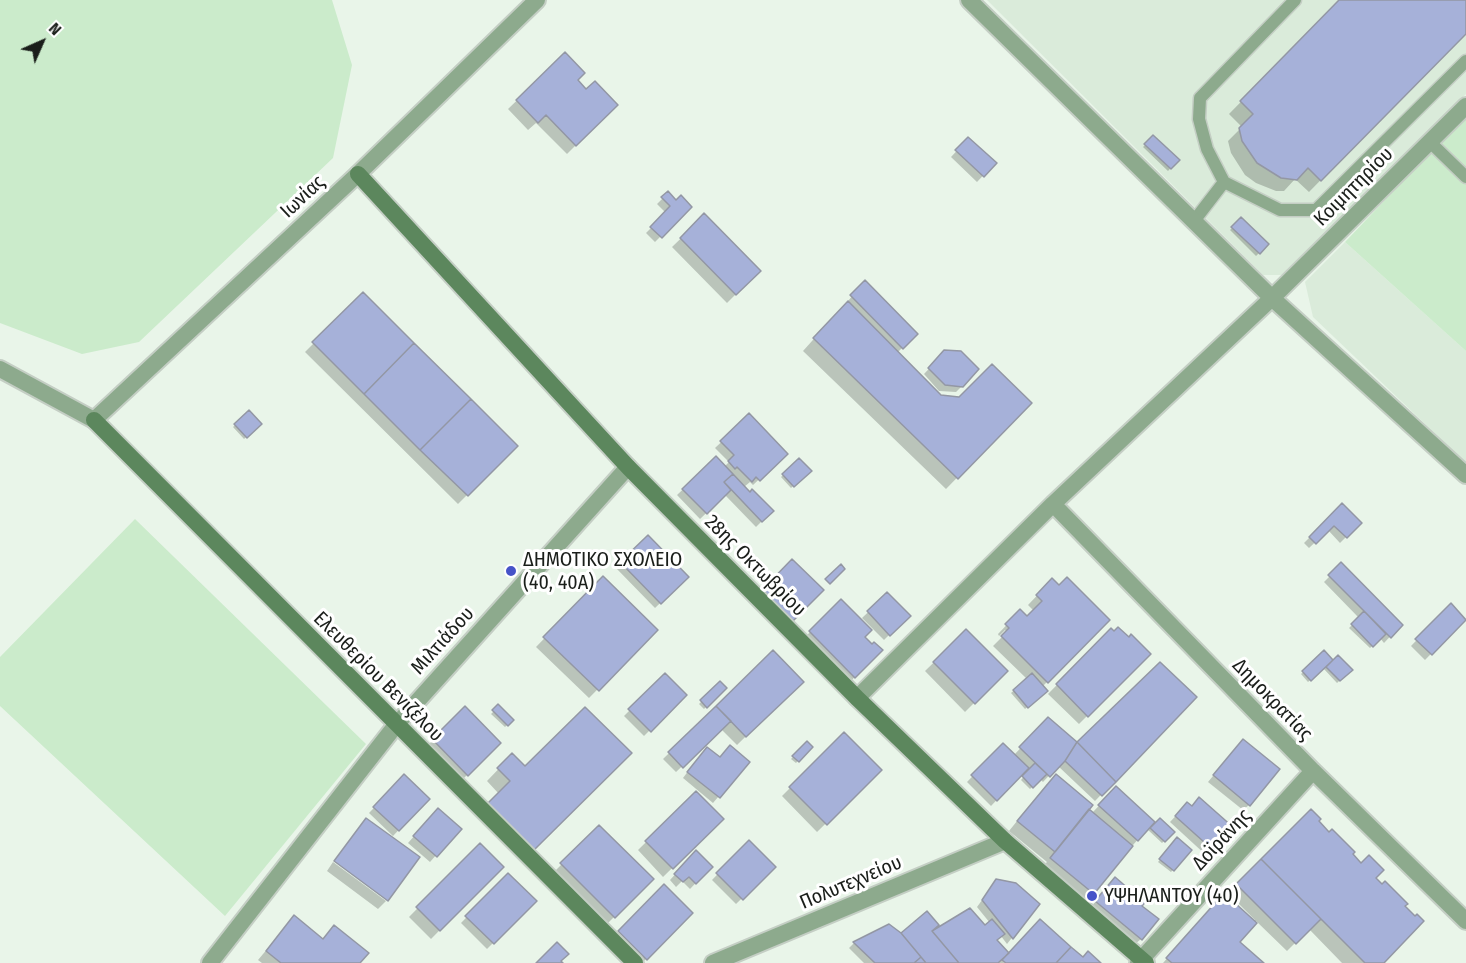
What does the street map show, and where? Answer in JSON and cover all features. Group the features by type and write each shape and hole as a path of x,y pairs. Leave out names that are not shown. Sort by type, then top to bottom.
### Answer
{"main road":[{"name":"28ης Οκτωβρίου","path":"358,174 628,467 857,698 1005,841 1141,962"},
{"name":"Ελευθερίου Βενιζέλου","path":"94,420 635,963"}],"street":[{"name":"Ιωνίας","path":"94,420 358,174 537,0"},
{"path":"969,0 1272,298 1466,474"},
{"name":"Κοιμητηρίου","path":"857,698 1053,504 1272,298 1466,106"},
{"path":"0,369 94,420"},
{"name":"Μιλτιάδου","path":"210,963 396,725 628,467"},
{"name":"Δημοκρατίας","path":"1053,504 1312,771 1466,921"},
{"name":"Δοϊράνης","path":"1141,962 1312,771"},
{"name":"Πολυτεχνείου","path":"714,963 1005,841"}],"lane":[{"path":"1295,0 1200,98 1199,119 1207,150 1224,182 1280,210 1316,210 1466,61"},
{"path":"1430,142 1466,177"},
{"path":"1194,221 1224,182"}],"shaded area":[{"path":"987,0 1466,0 1466,94 1285,275 1263,275"},
{"path":"1345,242 1466,351 1466,463 1313,317 1305,282"}],"green space":[{"path":"0,0 332,0 352,65 333,158 139,342 82,354 0,323"},
{"path":"1466,115 1466,351 1345,242"},
{"path":"135,519 366,744 225,916 0,706 0,657"}],"building":[{"path":"1339,0 1466,0 1466,34 1321,181 1308,168 1297,180 1281,178 1257,163 1242,141 1239,128 1253,114 1240,101"},
{"path":"565,52 585,73 578,80 586,89 595,81 618,105 576,146 546,115 538,123 516,100"},
{"path":"1153,135 1180,160 1171,169 1144,144"},
{"path":"968,137 997,163 984,177 955,150"},
{"path":"668,191 676,200 681,195 692,207 662,238 650,227 670,206 661,197"},
{"path":"704,213 761,271 736,295 680,238"},
{"path":"1241,217 1269,244 1260,254 1231,227"},
{"path":"865,280 918,334 903,349 850,295"},
{"path":"363,292 414,343 364,394 312,342"},
{"path":"848,301 941,395 959,397 992,364 1032,403 958,479 813,338"},
{"path":"414,343 471,399 420,450 364,394"},
{"path":"944,350 961,351 979,369 963,387 945,385 928,368"},
{"path":"471,399 518,446 468,496 420,450"},
{"path":"249,410 262,424 247,438 234,424"},
{"path":"749,413 788,454 760,481 756,477 752,482 728,461 734,455 720,441"},
{"path":"716,456 733,474 724,482 731,490 707,514 682,489"},
{"path":"799,458 812,471 794,487 782,474"},
{"path":"733,474 750,492 752,489 774,511 762,522 724,482"},
{"path":"1342,503 1362,523 1347,538 1334,526 1316,544 1309,537"},
{"path":"648,535 689,577 661,604 620,562"},
{"path":"792,559 824,590 792,622 761,591"},
{"path":"1341,562 1403,625 1391,638 1328,575"},
{"path":"841,564 845,569 830,584 825,579"},
{"path":"603,576 658,630 599,691 543,637"},
{"path":"1067,577 1110,620 1048,683 1001,636 1009,628 1005,624 1020,609 1027,616 1042,601 1036,595 1052,578 1059,585"},
{"path":"887,592 911,616 890,636 867,611"},
{"path":"841,599 872,630 865,637 883,650 855,678 809,631"},
{"path":"1451,603 1466,620 1432,655 1415,639"},
{"path":"1364,611 1386,634 1373,647 1351,624"},
{"path":"1118,627 1129,637 1131,634 1151,654 1088,717 1056,684 1111,628 1114,631"},
{"path":"966,629 1008,671 975,704 933,662"},
{"path":"773,650 804,682 746,737 716,706"},
{"path":"1324,650 1333,660 1311,681 1302,671"},
{"path":"1338,655 1353,670 1340,681 1326,667"},
{"path":"1160,662 1197,697 1116,782 1077,742"},
{"path":"665,673 687,695 651,732 628,709"},
{"path":"1032,673 1048,691 1028,708 1013,690"},
{"path":"720,681 727,688 707,708 700,700"},
{"path":"498,704 514,720 508,726 492,710"},
{"path":"465,706 501,743 468,776 432,739"},
{"path":"716,706 731,721 683,768 668,752"},
{"path":"585,707 632,753 533,851 487,804 510,781 497,768 512,753 525,766"},
{"path":"1048,717 1077,742 1065,761 1050,777 1019,747"},
{"path":"844,732 882,770 827,825 789,787"},
{"path":"1243,739 1280,769 1250,806 1213,775"},
{"path":"807,741 813,747 799,762 792,756"},
{"path":"1077,742 1116,782 1102,796 1065,761"},
{"path":"1003,743 1029,768 997,801 971,775"},
{"path":"730,745 750,762 720,798 687,772 707,747 720,757"},
{"path":"1035,763 1047,774 1033,788 1022,776"},
{"path":"404,774 430,799 399,831 373,807"},
{"path":"1056,774 1093,805 1055,852 1017,821"},
{"path":"1116,786 1155,822 1138,841 1098,805"},
{"path":"696,791 724,819 673,869 645,841"},
{"path":"1199,797 1234,828 1214,851 1175,816 1187,802 1192,806"},
{"path":"438,808 462,829 437,857 413,836"},
{"path":"1089,809 1133,846 1094,894 1050,858"},
{"path":"1311,809 1329,832 1332,829 1355,852 1353,854 1361,863 1369,855 1384,870 1376,878 1382,884 1385,881 1408,904 1405,906 1424,921 1384,963 1365,963 1261,859"},
{"path":"366,818 420,857 388,901 334,861"},
{"path":"1160,818 1175,832 1165,842 1150,828"},
{"path":"599,825 654,879 615,918 560,863"},
{"path":"1177,837 1192,850 1174,871 1159,859"},
{"path":"749,840 776,867 743,900 716,873"},
{"path":"480,843 504,867 440,931 416,907"},
{"path":"696,850 713,867 696,884 689,877 683,882 674,874"},
{"path":"1261,859 1321,919 1296,944 1236,884"},
{"path":"508,873 537,901 494,944 465,916"},
{"path":"1115,877 1130,890 1134,886 1149,898 1142,906 1159,919 1142,940 1095,901"},
{"path":"996,879 1016,883 1040,904 1013,939 982,900"},
{"path":"664,884 693,913 647,960 618,931"},
{"path":"1224,893 1257,923 1240,942 1264,963 1172,963 1166,958"},
{"path":"970,908 985,925 992,919 1005,934 997,940 1009,953 998,963 959,963 932,931"},
{"path":"927,911 939,925 932,931 959,963 926,963 901,933"},
{"path":"294,915 323,939 334,925 369,953 360,963 281,963 266,951"},
{"path":"1040,919 1071,947 1056,963 1006,963 1002,960"},
{"path":"889,924 901,933 921,957 914,963 875,963 853,942"},
{"path":"557,942 569,954 561,961 563,963 536,963"},
{"path":"1071,947 1083,957 1088,951 1101,963 1056,963"},
{"path":"921,957 926,963 914,963"}],"place":[{"name":"ΔΗΜΟΤΙΚΟ ΣΧΟΛΕΙΟ (40, 40Α)","path":"511,571"},
{"name":"ΥΨΗΛΑΝΤΟΥ (40)","path":"1092,896"}]}
